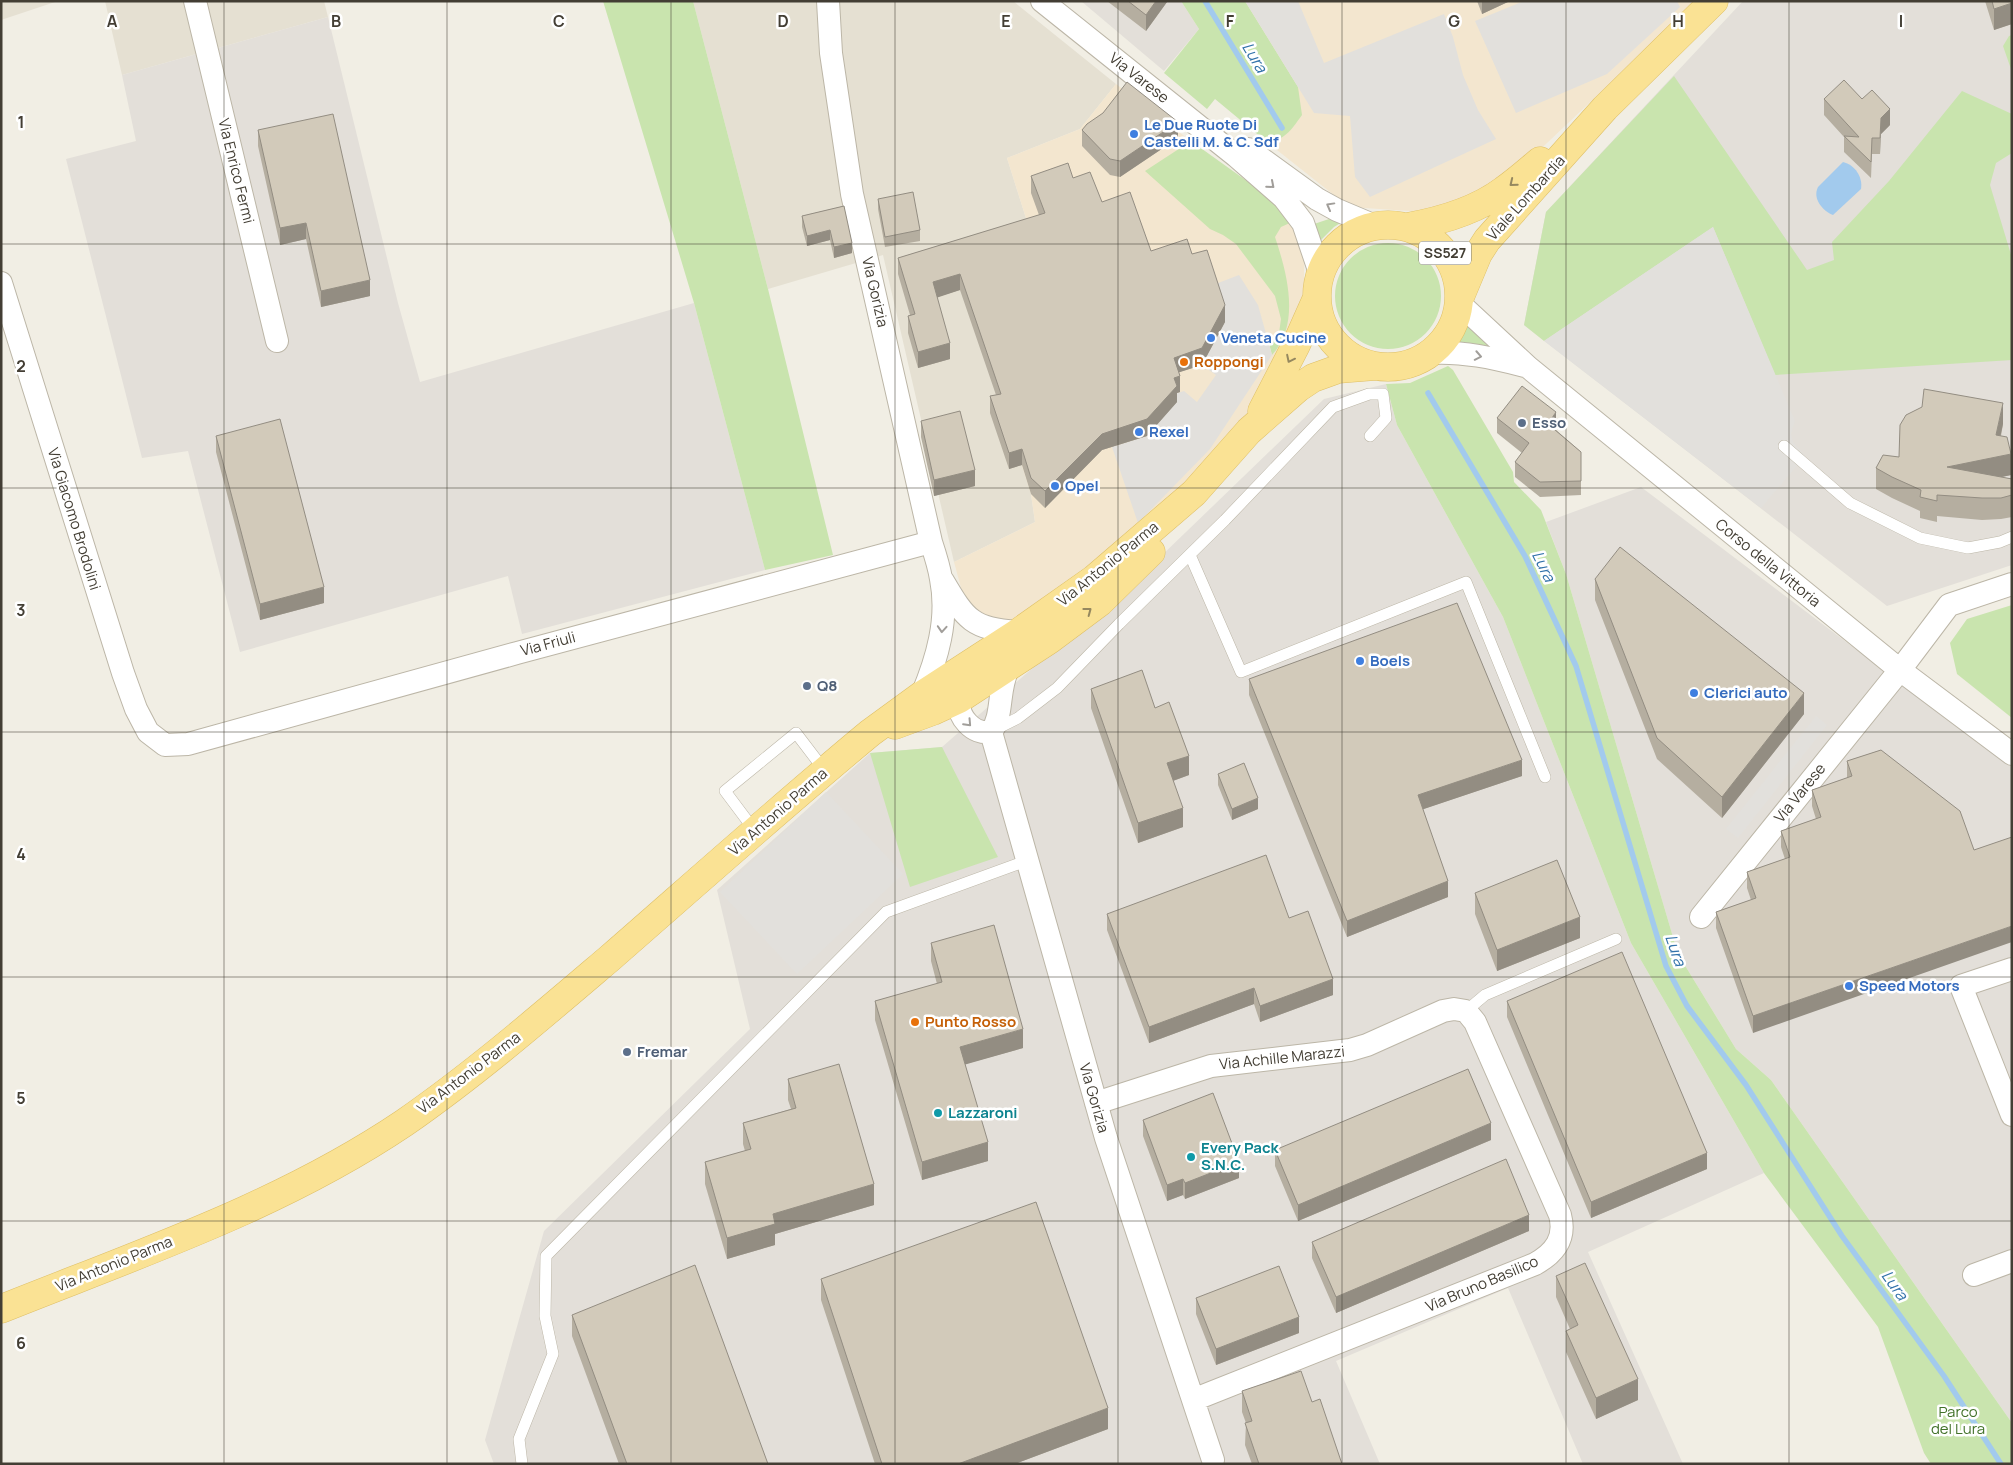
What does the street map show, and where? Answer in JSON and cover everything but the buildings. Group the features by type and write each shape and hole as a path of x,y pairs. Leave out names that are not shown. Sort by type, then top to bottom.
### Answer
{"main road":[{"name":"Viale Lombardia","path":"1459,300 1478,254 1488,240 1606,108 1714,1"},
{"name":"Viale Lombardia","path":"1407,227 1450,217 1474,208 1494,197 1606,108"},
{"name":"SS527","path":"1385,224 1407,227 1430,238 1448,256 1458,280 1459,300 1455,320 1449,333 1430,353 1404,365 1390,367 1375,366 1350,356 1334,342 1323,325 1318,286 1325,262 1341,242 1362,229 1375,226 1385,224"},
{"name":"Via Antonio Parma","path":"1249,431 1281,377 1318,286"},
{"name":"Via Antonio Parma","path":"1,1309 222,1220 336,1164 404,1123 535,1022 870,733 922,695 1019,632 1094,579 1194,493 1249,431 1298,388 1312,378 1338,369 1375,366"},
{"name":"Via Antonio Parma","path":"870,733 932,712 959,699 1049,640 1100,602 1144,560 1173,526 1194,493"}],"street":[{"name":"Via Enrico Fermi","path":"195,1 277,341"},
{"name":"Via Gorizia","path":"828,1 831,53 852,194 931,542 942,580 942,635 935,663 922,695"},
{"name":"Via Varese","path":"1042,1 1236,156 1284,198 1304,223 1318,286"},
{"name":"Via Varese","path":"1060,1 1245,146 1306,191 1337,210 1375,226"},
{"name":"Via Giacomo Brodolini","path":"1,283 123,673 136,709 148,732 165,745"},
{"name":"Corso della Vittoria","path":"1459,300 1528,367 1900,670 2012,754"},
{"name":"Corso della Vittoria","path":"1430,353 1473,355 1528,367"},
{"name":"Via Friuli","path":"165,745 188,744 537,647 931,542"},
{"name":"Via Gorizia","path":"942,580 963,613 977,625 992,630 1019,632"},
{"name":"Via Varese","path":"1701,917 1900,670 1949,604 2012,584"},
{"path":"1009,667 1001,684 998,719 991,732 979,732 970,727 961,714 959,699 966,683 976,671 1012,644 1019,632"},
{"name":"Via Gorizia","path":"991,732 1096,1103 1212,1460"},
{"path":"2012,969 1961,986 2012,1115"},
{"name":"Via Achille Marazzi","path":"1096,1103 1211,1066 1350,1050 1366,1045 1443,1011 1454,1009 1466,1011"},
{"name":"Via Bruno Basilico","path":"1193,1400 1535,1264 1548,1255 1559,1243 1562,1228 1560,1215 1475,1022 1466,1011"},
{"path":"1974,1276 2012,1261"}],"lane":[{"path":"991,732 1018,718 1057,688 1190,555 1333,407 1370,394 1383,394 1386,418 1370,436"},
{"path":"1784,446 1850,503 1920,538 1968,548 2000,542 2012,537"},
{"path":"1190,555 1241,672 1466,582 1545,777"},
{"path":"755,832 725,791 796,733 825,771"},
{"path":"522,1464 519,1439 553,1354 545,1316 546,1256 886,912 1026,861"},
{"path":"1466,1011 1485,995 1616,939"}],"shaded area":[{"path":"1,1 58,1 1,20"},
{"path":"105,1 324,1 328,17 122,75"},
{"path":"693,1 1013,1 1116,84 1080,129 1007,158 1048,288 1022,465 1031,494 1035,522 954,562 883,255 768,289"},
{"path":"1081,1 1181,1 1199,29 1164,71"},
{"path":"1245,1 1697,1 1528,161 1495,188 1425,212 1349,207 1268,143 1280,140 1298,87"},
{"path":"1245,1 1298,1 1324,63 1444,14 1453,37 1463,75 1478,110 1496,139 1370,197 1355,177 1350,116 1314,113"},
{"path":"1524,1 1677,1 1680,7 1607,74 1516,113 1475,21"},
{"path":"1743,1 2012,1 2012,565 1887,606 1524,325 1546,212"},
{"path":"328,17 398,303 420,382 694,303 765,570 522,634 508,576 240,652 188,451 142,458 66,159 136,141 122,75"},
{"path":"1116,84 1217,161 1272,199 1292,222 1304,251 1304,285 1301,317 1285,355 1242,422 1132,540 1022,618 998,622 974,609 963,595 954,562 1035,522 1031,494 969,315 1048,288 1007,158 1080,129"},
{"path":"1713,227 1795,421 1791,434 1793,442 1805,456 1761,508 1544,341"},
{"path":"1239,275 1258,305 1272,355 1210,449 1138,523 1112,447 1147,436 1174,394 1184,391 1197,402 1216,375 1202,365 1213,285"},
{"path":"1386,384 1397,425 1503,617 1631,943 1764,1173 1588,1252 1683,1464 1583,1464 1508,1288 1336,1361 1380,1464 494,1464 485,1440 544,1231 750,1029 717,890 870,753 942,747 1158,559 1324,399"},
{"path":"1641,487 2012,767 2012,1423 1771,1080 1736,1049 1678,954 1566,574 1546,522"},
{"path":"1816,716 1827,725 1738,838 1726,829"},
{"path":"826,792 903,874 797,974 720,892"}],"green space":[{"path":"603,1 693,1 768,289 833,555 765,570 694,303"},
{"path":"1181,1 1245,1 1298,87 1302,115 1284,136 1268,143 1215,99 1207,109 1164,73 1199,29"},
{"path":"2012,35 2012,72 2003,46 2009,36"},
{"path":"1674,76 1807,270 1834,260 1832,242 1889,181 1962,91 2012,114 2012,153 1996,163 1990,185 2012,258 2012,360 1775,375 1713,227 1544,341 1524,325 1546,212"},
{"path":"1191,141 1272,199 1292,222 1281,227 1275,237 1287,282 1289,314 1281,343 1272,355 1269,343 1279,333 1281,319 1275,296 1236,244 1210,229 1145,171"},
{"path":"1335,217 1342,222 1321,240 1314,224"},
{"path":"1388,243 1408,247 1426,258 1437,276 1441,296 1437,316 1426,334 1408,345 1388,349 1368,345 1350,334 1339,316 1335,296 1339,276 1350,258 1368,247"},
{"path":"1468,325 1494,348 1458,344"},
{"name":"Parco del Lura","path":"1448,366 1453,370 1513,472 1514,482 1541,510 1566,574 1678,954 1736,1049 1771,1080 2012,1423 2012,1464 1931,1464 1924,1453 1878,1327 1764,1173 1631,943 1503,617 1397,425 1386,384 1410,383"},
{"path":"2012,605 2012,718 1957,674 1950,643 1967,619"},
{"path":"942,747 998,857 910,887 870,753"}],"water":[{"path":"1843,162 1857,172 1861,180 1861,189 1833,215 1826,211 1816,196 1818,187"}],"waterway":[{"name":"Lura","path":"1205,1 1282,128"},
{"name":"Lura","path":"1428,393 1525,556 1576,666 1666,966 1687,1006 1746,1085 1842,1236 1944,1376 2001,1464"}],"place":[{"name":"Le Due Ruote Di Castelli M. & C. Sdf","path":"1134,134"},
{"name":"Veneta Cucine","path":"1211,338"},
{"name":"Roppongi","path":"1184,362"},
{"name":"Esso","path":"1522,423"},
{"name":"Rexel","path":"1139,432"},
{"name":"Opel","path":"1055,486"},
{"name":"Boels","path":"1360,661"},
{"name":"Q8","path":"807,686"},
{"name":"Clerici auto","path":"1694,693"},
{"name":"Speed Motors","path":"1849,986"},
{"name":"Punto Rosso","path":"915,1022"},
{"name":"Fremar","path":"627,1052"},
{"name":"Lazzaroni","path":"938,1113"},
{"name":"Every Pack S.N.C.","path":"1191,1157"}]}
